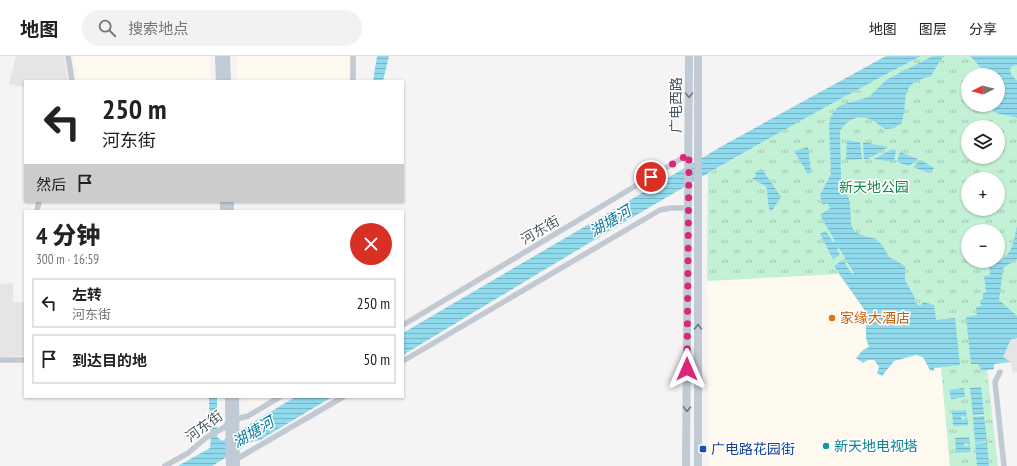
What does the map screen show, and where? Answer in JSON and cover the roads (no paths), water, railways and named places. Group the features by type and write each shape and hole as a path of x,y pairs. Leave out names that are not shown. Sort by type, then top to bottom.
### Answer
{"main road":[{"path":"219,56 220,80"},
{"path":"226,56 227,80"},
{"name":"广电西路","path":"686,466 689,56"},
{"name":"广电西路","path":"698,56 698,466"},
{"path":"229,398 232,461"},
{"path":"231,425 235,398"}],"street":[{"path":"68,56 72,80"},
{"path":"353,56 353,80"},
{"name":"河东街","path":"404,324 689,158"},
{"path":"404,360 660,210 671,208 689,208"},
{"path":"0,360 24,360"},
{"path":"1000,372 995,382 1004,466"},
{"name":"河东街","path":"165,466 188,453 207,437 248,416 278,398"},
{"path":"232,461 341,398"}],"water":[{"path":"377,56 389,56 383,80 373,80"},
{"name":"湖塘河","path":"886,56 921,56 724,164 595,239 404,354 404,332 724,145"},
{"path":"933,56 945,56 941,59 931,76 920,79 913,83 909,88 906,93 902,123 894,128 886,129 870,119 861,117 849,121 840,131 841,180 850,202 851,224 854,231 861,235 876,239 882,245 889,257 905,266 905,280 915,298 914,302 920,306 923,302 934,305 936,320 955,318 960,365 934,368 934,371 930,370 923,357 916,355 894,361 882,376 877,373 879,367 874,360 868,360 863,363 856,358 863,350 869,347 866,338 864,309 834,266 843,260 852,274 854,273 839,248 837,249 840,255 833,259 820,234 826,231 833,242 835,241 820,215 830,208 827,203 823,205 820,195 831,174 829,125 831,116 841,105 869,97 886,80"},
{"path":"970,56 1017,56 1017,65 1012,66 1010,69 1011,74 1017,81 1017,118 994,112 1005,112 1005,68 980,68"},
{"path":"847,140 860,142 862,159 846,160"},
{"path":"863,142 888,147 868,159 864,159"},
{"path":"808,147 811,172 808,174 794,151"},
{"path":"892,149 896,150 894,162 874,159"},
{"path":"900,152 918,159 909,166 897,162"},
{"path":"921,160 934,168 929,173 913,167"},
{"path":"762,169 781,197 771,212 766,186 752,179 756,176 755,173"},
{"path":"1017,226 1017,259 1005,267 1005,257 1010,251"},
{"path":"989,268 1003,268 999,300 1017,316 1017,338 1011,339 1003,357 1011,362 994,364 994,369 982,371 978,364 971,364 966,317 977,315 976,307 981,306 980,300 983,299 983,293 986,292 984,276 990,275"},
{"path":"981,387 984,414 973,415 970,388"},
{"path":"964,388 965,397 951,399 949,390"},
{"name":"湖塘河","path":"209,398 217,398 217,437 222,441 293,398 330,398 260,440 251,442 212,466 178,466 210,448 211,428"},
{"path":"966,410 967,417 961,416 962,420 967,418 968,425 953,426 952,411"},
{"path":"984,416 987,441 975,443 973,417"},
{"path":"969,437 970,444 964,443 965,447 970,445 971,452 956,453 955,438"},
{"path":"987,443 989,466 977,466 975,444"}],"place":[{"name":"家缘大酒店","path":"832,318"},
{"name":"新天地电视塔","path":"826,446"},
{"name":"广电路花园街","path":"703,449"}],"park label":[{"name":"新天地公园","path":"874,187"}]}
